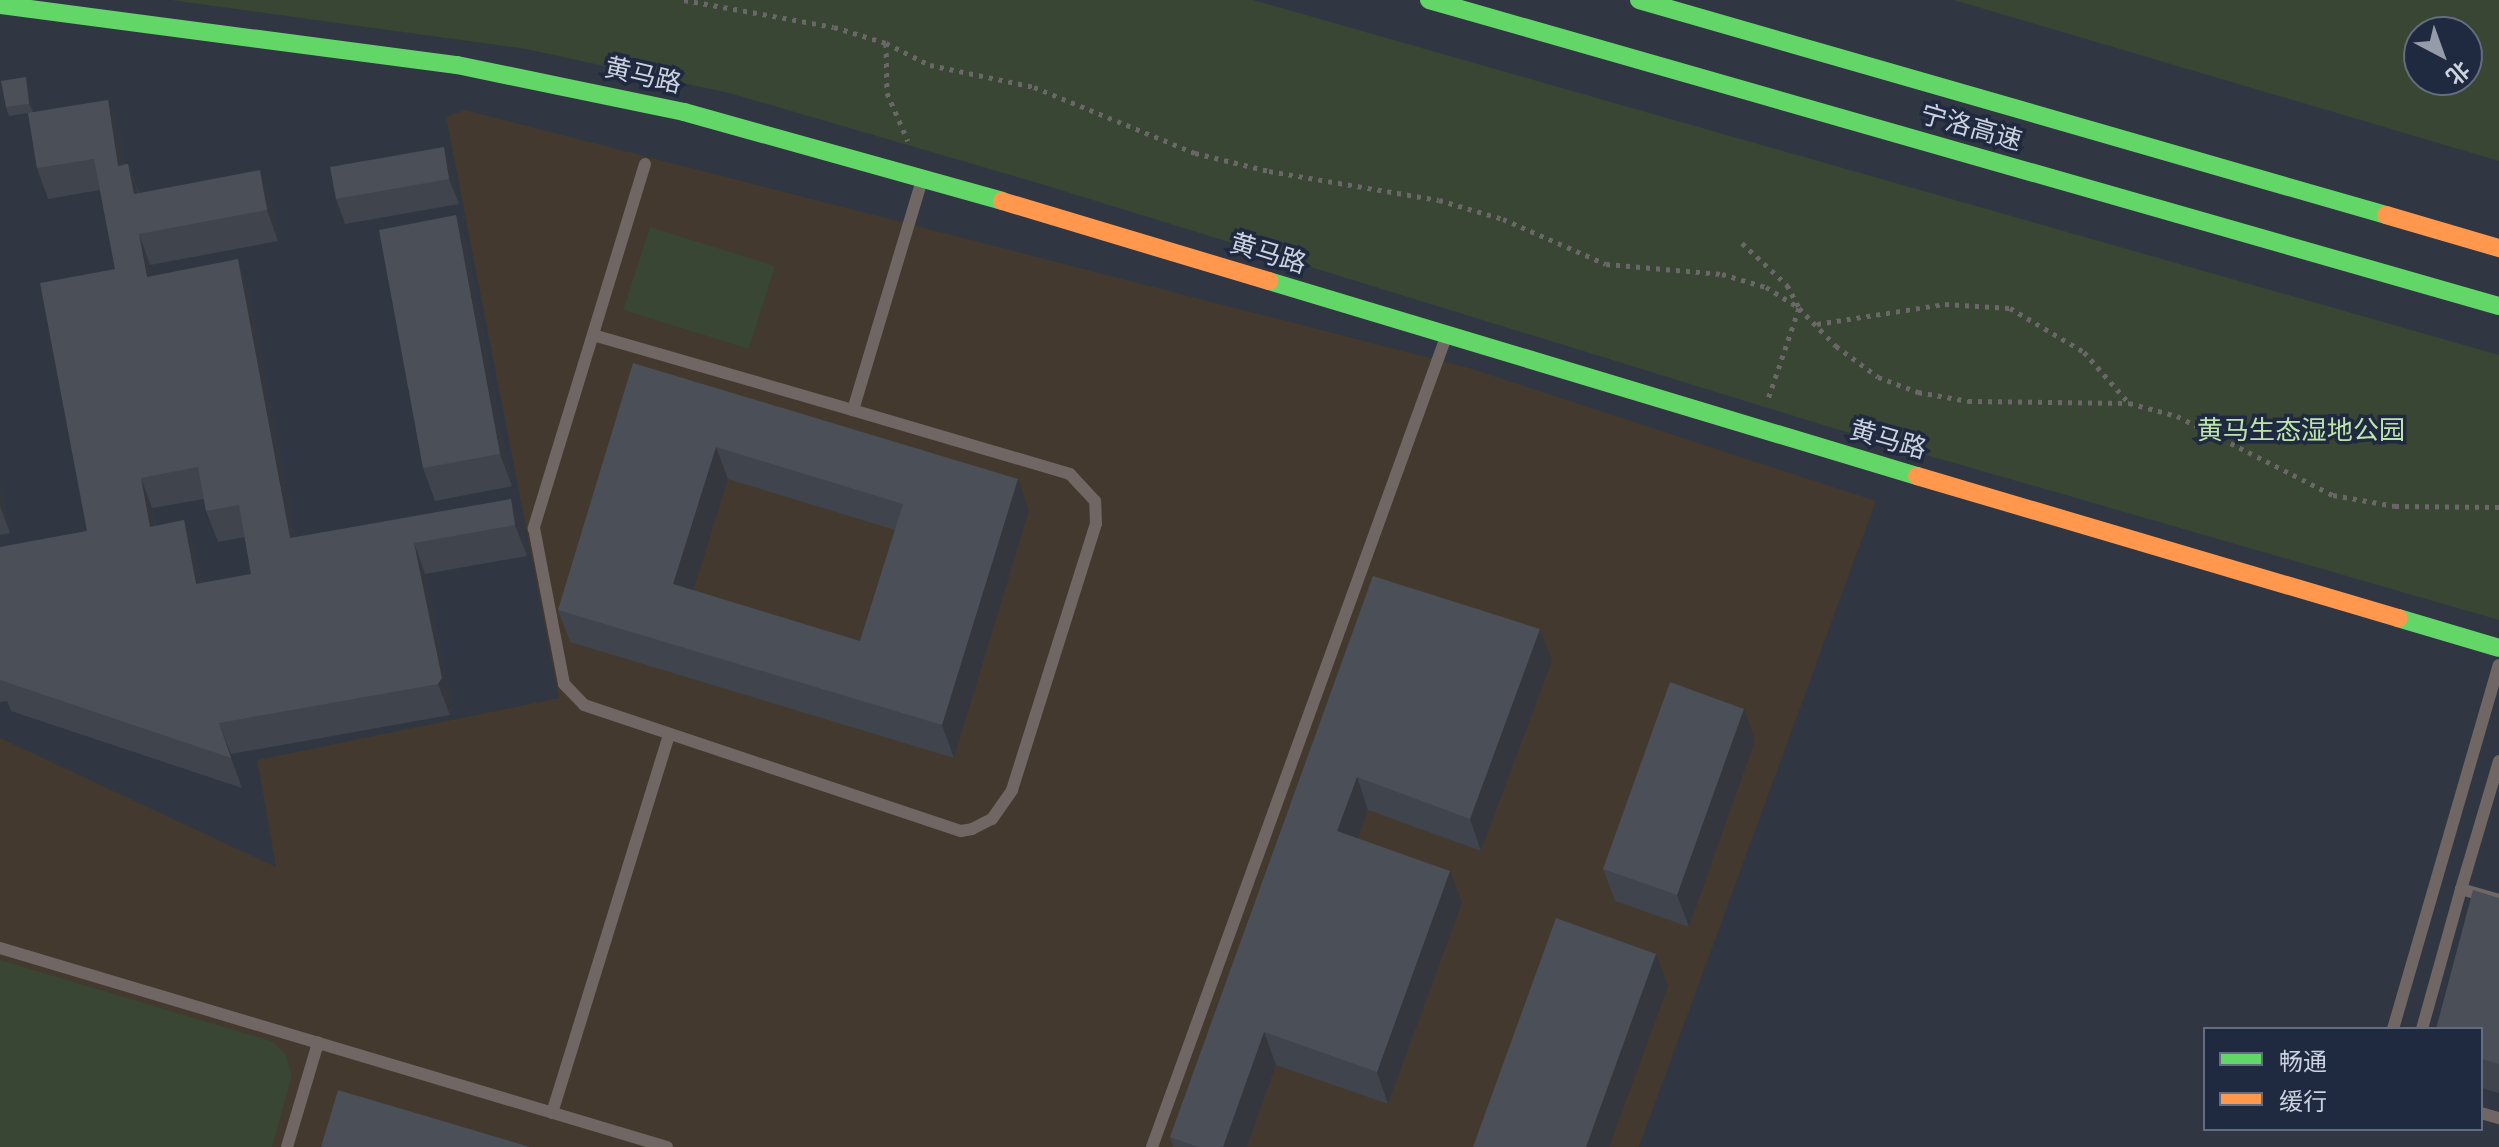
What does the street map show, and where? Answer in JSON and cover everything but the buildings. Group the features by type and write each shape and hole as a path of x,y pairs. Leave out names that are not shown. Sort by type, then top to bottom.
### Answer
{"main road":[{"name":"宁洛高速","path":"1429,0 2499,306"},
{"name":"宁洛高速","path":"1639,0 2499,248"},
{"name":"黄马路","path":"0,5 457,65 684,112 1096,227 1446,337 2499,648"}],"lane":[{"path":"593,335 1070,474 1095,501 1096,524 1007,801 992,819 961,831 584,705 564,684 534,528 645,164"},
{"path":"853,410 913,177"},
{"path":"1152,1147 1446,337"},
{"path":"2394,1027 2499,665"},
{"path":"552,1113 669,734"},
{"path":"2423,1027 2499,761"},
{"path":"2461,889 2498,895"},
{"path":"0,948 667,1147"},
{"path":"287,1147 318,1043"}],"path":[{"path":"684,0 834,27 886,43 930,65 1034,87 1195,153 1269,171 1439,200 1503,219 1606,264 1662,273 1722,274 1766,287 1799,308 1878,377 1918,392 1968,401 2129,403 2177,416 2333,495 2395,506 2499,507"},
{"path":"886,43 887,93 907,134 913,177"},
{"path":"1742,243 1787,285 1799,308 1758,430"},
{"path":"1816,324 1945,304 2010,308 2084,352 2129,403"}],"shaded area":[{"path":"465,110 1469,368 1876,501 1639,1147 0,1147 0,738 276,867 257,760 559,698 446,117"}],"green space":[{"name":"黄马生态湿地公园","path":"171,0 1253,0 2499,355 2499,620 1833,428 1031,181 729,93 526,49"},
{"path":"1954,0 2499,0 2499,161"},
{"path":"650,227 775,266 749,349 623,310"},
{"path":"0,960 274,1042 286,1055 292,1076 272,1147 0,1147"}],"traffic: fast":[{"path":"1429,0 2499,306"},
{"path":"1639,0 2386,215"},
{"path":"0,5 457,65 684,112 1002,201"},
{"path":"1269,281 1917,476"},
{"path":"2398,618 2499,648"}],"traffic: slow":[{"path":"1002,201 1269,281"},
{"path":"2386,215 2499,248"},
{"path":"1917,476 2398,618"}]}
